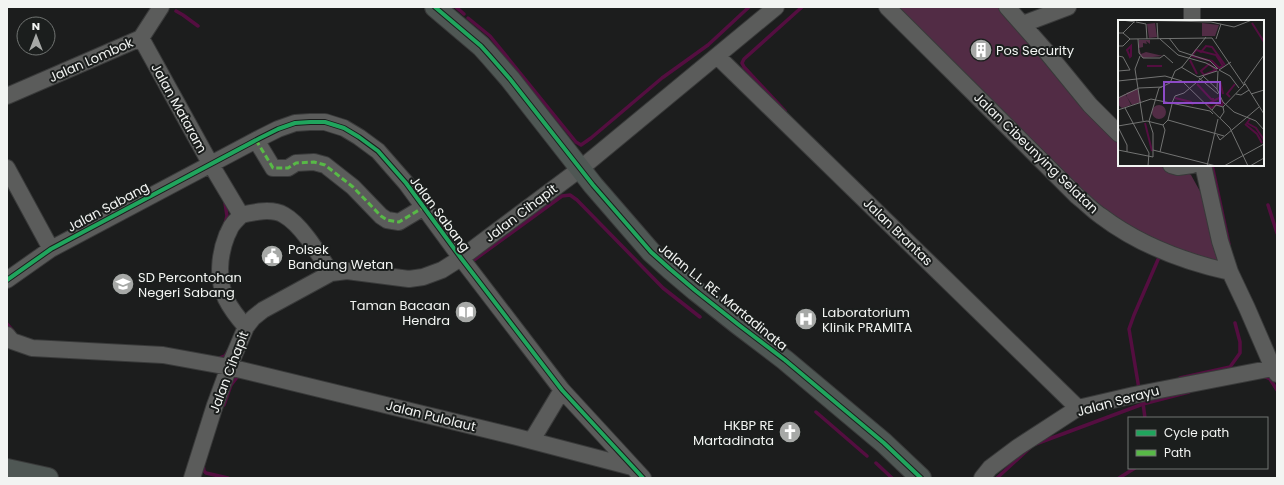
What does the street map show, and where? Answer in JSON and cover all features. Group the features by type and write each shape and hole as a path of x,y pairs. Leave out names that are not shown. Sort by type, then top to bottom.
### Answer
{"main road":[{"name":"Jalan L.L. RE. Martadinata","path":"435,7 481,46 510,79 580,169 642,242 670,269 739,326 785,360 884,443 921,478"},
{"path":"7,469 48,478"}],"street":[{"name":"Jalan Lombok","path":"7,96 141,38 161,7"},
{"name":"Jalan Cihapit","path":"192,478 215,405 229,368 246,327 253,318 264,310 332,273 346,271 409,279 423,277 442,270 461,258 580,169 776,7"},
{"name":"Jalan Cibeunying Selatan","path":"888,7 1077,196 1101,216 1155,248 1208,267 1230,272"},
{"path":"1007,7 1023,24 1090,105 1118,133"},
{"path":"1023,24 1068,7"},
{"path":"1192,7 1192,20"},
{"name":"Jalan Mataram","path":"141,38 210,163 242,215"},
{"name":"Jalan Brantas","path":"717,56 1078,408"},
{"name":"Jalan Sabang","path":"7,280 51,249 210,163 278,129 295,123 325,122 344,128 378,151 406,183 461,258 562,390 638,472"},
{"path":"256,140 273,168 288,168 296,163 314,162 325,165 353,187 366,202 387,220 399,222 424,207"},
{"path":"1174,166 1185,166"},
{"path":"1203,166 1220,241 1230,272 1275,371"},
{"path":"7,168 51,249"},
{"path":"246,327 234,313 226,298 220,275 224,244 232,224 242,215 254,212 274,212 284,214 301,230 332,273"},
{"name":"Jalan Pulolaut","path":"7,335 12,341 32,348 163,355 229,368 532,440 638,472"},
{"name":"Jalan Serayu","path":"982,478 990,468 1018,447 1078,408 1180,386 1275,371"},
{"path":"532,440 562,390"}],"shaded area":[{"path":"894,7 1005,7 1118,136 1118,166 1161,166 1168,170 1186,172 1191,175 1201,193 1222,256 1219,261 1159,245 1104,212"}],"waterway":[{"path":"456,7 464,14"},
{"path":"468,18 490,36 576,142 581,145 662,78 708,45 749,7"},
{"path":"785,111 742,63 744,59 802,7"},
{"path":"176,11 198,26"},
{"path":"1212,166 1229,244"},
{"path":"471,264 474,260 562,196 570,195 577,200 663,288 700,317"},
{"path":"225,203 227,216 225,224"},
{"path":"1268,205 1277,233"},
{"path":"1139,389 1129,329 1160,255"},
{"path":"1180,378 1230,367 1240,353 1240,342 1235,323"},
{"path":"7,324 13,331"},
{"path":"217,359 225,356 228,351"},
{"path":"224,405 231,385 238,376 241,376"},
{"path":"1263,376 1270,379 1277,390"},
{"path":"997,478 1033,445 1143,404 1189,392"},
{"path":"1143,403 1145,417"},
{"path":"816,412 867,456"},
{"path":"876,463 892,478"},
{"path":"203,464 204,471 206,473 228,478"},
{"path":"1119,478 1133,469"}],"marked path":[{"path":"256,140 273,168 288,168 296,163 314,162 325,165 353,187 381,216 387,220 399,222 424,207"}],"cycle path":[{"path":"435,7 481,46 490,56 510,79 593,185 651,252 696,291 785,360 884,443 921,478"},
{"path":"7,280 51,249 278,129 295,123 325,122 344,128 378,151 406,183 461,258 562,390 643,478"}],"place":[{"name":"Pos Security","path":"981,50"},
{"name":"Polsek Bandung Wetan","path":"272,256"},
{"name":"SD Percontohan Negeri Sabang","path":"123,284"},
{"name":"Taman Bacaan Hendra","path":"466,312"},
{"name":"Laboratorium Klinik PRAMITA","path":"806,319"},
{"name":"HKBP RE Martadinata","path":"790,432"}]}
